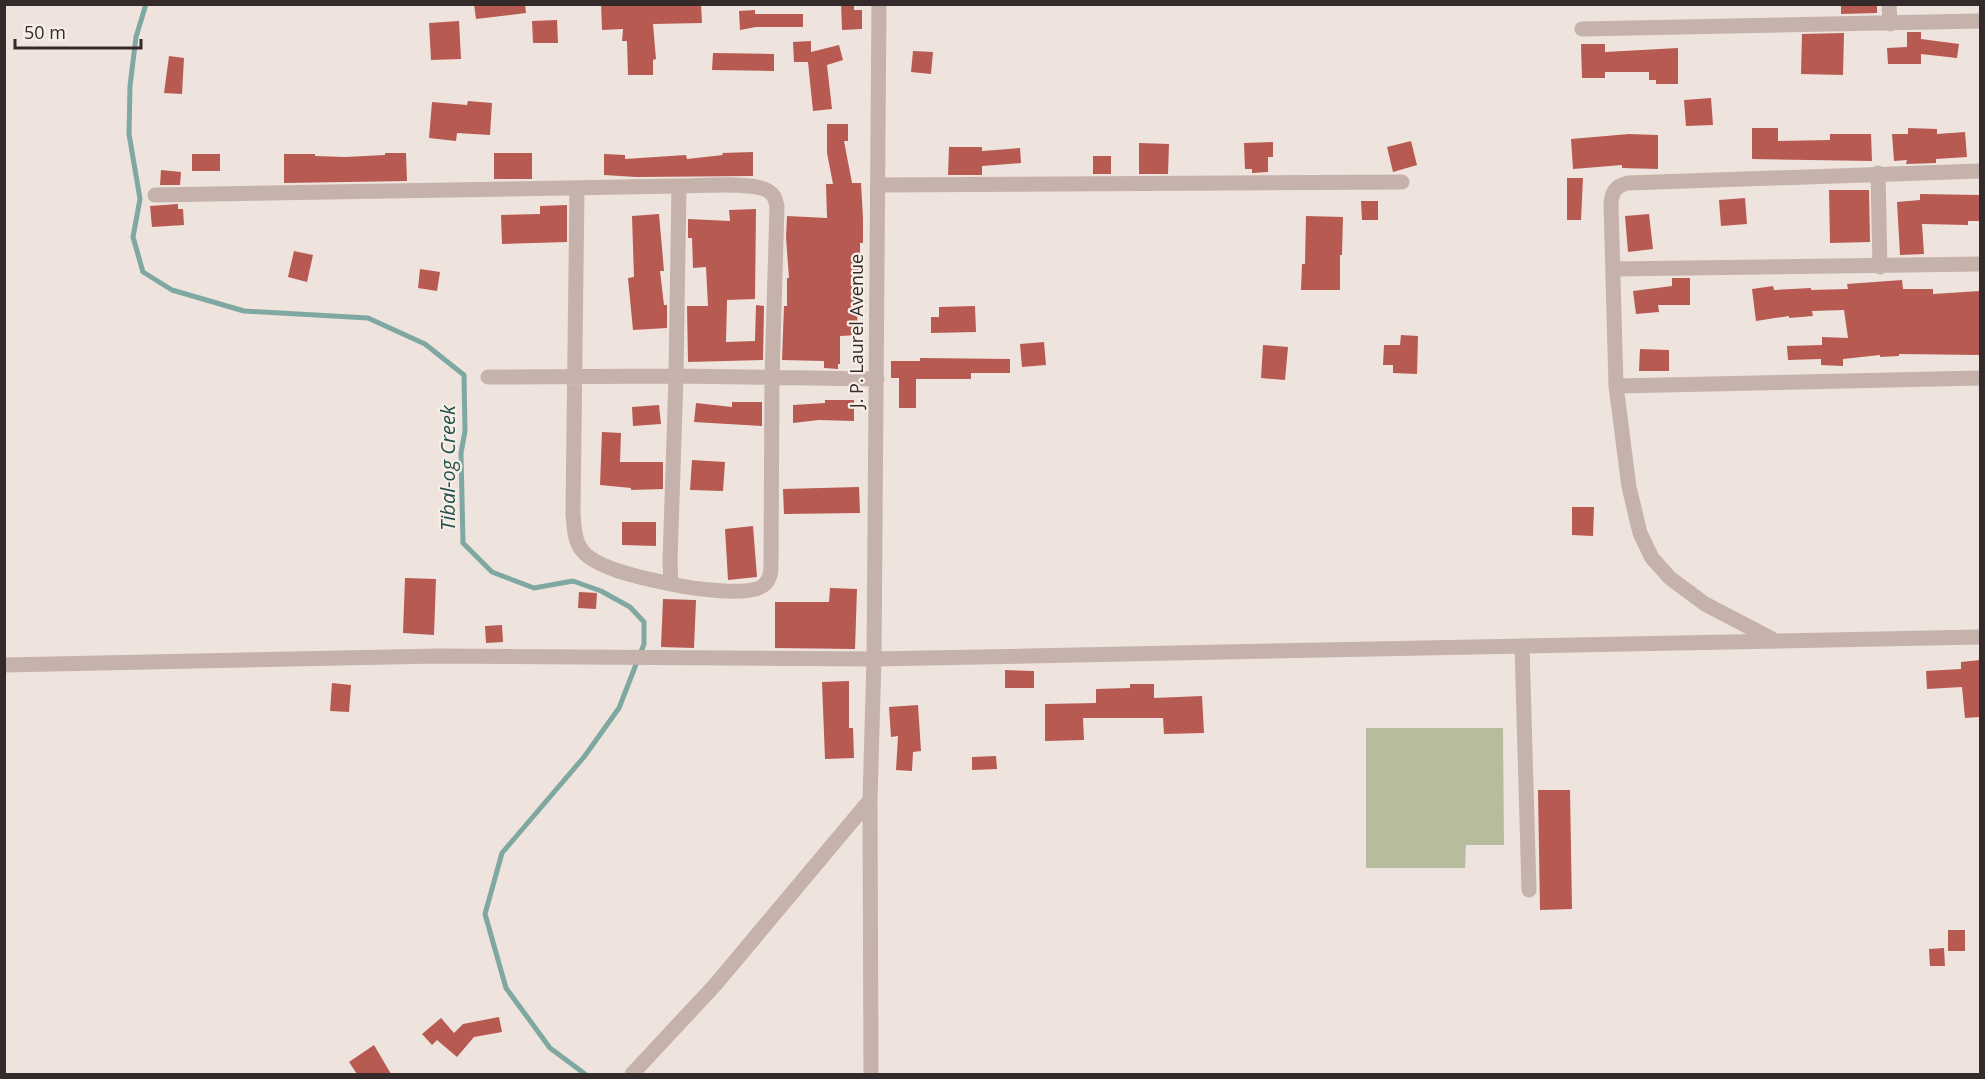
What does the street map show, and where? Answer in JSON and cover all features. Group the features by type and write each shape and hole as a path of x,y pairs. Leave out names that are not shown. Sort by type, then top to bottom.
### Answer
{"street":[{"name":"J. P. Laurel Avenue","path":"871,1074 870,800 874,659 879,4"},
{"path":"1889,4 1890,24"},
{"path":"1582,28 1980,21"},
{"path":"1774,641 1705,604 1670,578 1652,558 1640,533 1629,487 1616,386 1611,204 1615,189 1619,185 1628,183 1980,171"},
{"path":"1878,173 1880,267"},
{"path":"878,185 1402,182"},
{"path":"155,195 679,186 762,188 774,196 777,206 770,578 764,586 753,591 693,588 626,574 587,557 580,548 574,534 573,513 577,189"},
{"path":"671,584 679,186"},
{"path":"1614,270 1980,264"},
{"path":"488,377 676,376 877,379"},
{"path":"1616,386 1980,378"},
{"path":"4,665 426,656 874,659 1980,637"},
{"path":"1522,646 1529,890"},
{"path":"632,1074 715,985 870,800"}],"green space":[{"path":"1366,728 1503,728 1504,845 1466,845 1465,868 1366,868"}],"building":[{"path":"474,4 525,4 526,13 476,19"},
{"path":"601,4 701,4 702,23 653,24 656,59 653,60 653,75 628,75 627,41 622,41 623,29 602,30"},
{"path":"841,4 854,4 854,10 862,10 862,29 842,30"},
{"path":"1841,4 1877,4 1877,13 1841,14"},
{"path":"755,10 755,14 803,14 803,27 756,27 740,30 739,11"},
{"path":"557,20 558,43 533,43 532,21"},
{"path":"459,21 461,59 431,60 429,23"},
{"path":"1907,32 1921,32 1921,39 1959,44 1957,58 1921,54 1921,64 1888,64 1887,48 1907,47"},
{"path":"1844,33 1843,75 1801,74 1802,34"},
{"path":"811,41 811,52 839,45 843,60 827,65 832,109 813,111 808,62 794,62 793,42"},
{"path":"1581,44 1605,44 1605,52 1678,48 1678,84 1656,84 1656,80 1649,80 1649,72 1605,72 1605,78 1582,78"},
{"path":"913,51 933,52 931,74 911,72"},
{"path":"713,53 774,54 774,71 712,70"},
{"path":"169,56 184,58 182,94 164,93"},
{"path":"1711,98 1713,125 1686,126 1684,100"},
{"path":"468,101 492,103 490,135 457,133 456,141 429,138 432,102 467,105"},
{"path":"827,124 848,124 848,141 844,141 852,183 861,183 863,219 860,274 856,274 854,310 857,310 858,335 840,336 838,369 824,368 824,361 782,360 784,306 787,306 787,278 789,278 787,216 827,218 826,184 833,184 827,153"},
{"path":"1752,128 1778,128 1778,141 1830,140 1830,134 1871,134 1872,161 1752,159"},
{"path":"1908,128 1937,129 1937,134 1965,132 1967,157 1936,159 1936,163 1906,164 1907,160 1894,161 1892,134 1908,134"},
{"path":"1629,134 1658,135 1658,169 1622,168 1622,165 1573,169 1571,139"},
{"path":"1411,141 1417,165 1393,172 1387,147"},
{"path":"1273,142 1273,157 1268,157 1268,172 1252,173 1252,169 1245,169 1244,143"},
{"path":"1139,143 1169,144 1168,174 1139,174"},
{"path":"949,147 982,147 982,151 1020,148 1021,163 982,166 982,175 948,175"},
{"path":"753,152 753,176 604,175 604,154 625,155 625,159 686,155 687,159 723,155 722,153"},
{"path":"385,153 406,153 407,181 284,183 284,154 345,157 385,155"},
{"path":"494,153 532,153 532,179 494,179"},
{"path":"192,154 220,154 220,171 192,171"},
{"path":"1093,156 1111,156 1111,174 1093,174"},
{"path":"161,170 181,172 180,185 160,185"},
{"path":"1567,178 1583,178 1581,220 1567,220"},
{"path":"1829,190 1869,190 1870,242 1830,243"},
{"path":"1920,194 1980,195 1980,221 1968,221 1968,225 1922,224 1924,254 1900,255 1897,202 1920,200"},
{"path":"1745,198 1747,224 1721,226 1719,200"},
{"path":"1361,201 1378,201 1378,220 1362,220"},
{"path":"178,204 178,209 183,209 184,225 152,227 150,206"},
{"path":"567,205 567,242 502,244 501,215 540,214 540,206"},
{"path":"756,209 755,299 727,300 726,342 755,341 756,305 764,306 763,360 688,362 687,306 708,306 706,267 693,268 692,238 688,238 688,219 730,221 729,210"},
{"path":"659,214 664,271 660,271 664,305 667,305 667,328 633,330 628,278 634,277 632,216"},
{"path":"1649,214 1653,249 1628,252 1625,216"},
{"path":"1306,216 1343,217 1340,290 1301,290 1302,264 1305,264"},
{"path":"294,251 313,255 307,282 288,277"},
{"path":"420,269 440,272 437,291 418,288"},
{"path":"1672,278 1690,278 1690,305 1658,305 1659,312 1636,314 1633,291 1672,286"},
{"path":"1902,280 1903,289 1933,289 1933,294 1980,291 1980,355 1899,354 1899,356 1880,357 1880,355 1843,359 1843,366 1821,365 1821,359 1788,360 1787,346 1822,345 1822,337 1848,338 1844,310 1812,311 1813,316 1789,318 1789,316 1756,321 1752,289 1773,286 1774,290 1848,289 1847,284"},
{"path":"975,306 976,332 931,333 931,317 939,317 939,307"},
{"path":"1401,335 1418,336 1417,374 1393,373 1393,365 1383,365 1384,345 1400,345"},
{"path":"1044,342 1046,365 1022,367 1020,344"},
{"path":"1263,345 1288,347 1285,380 1261,378"},
{"path":"1640,349 1669,350 1669,371 1639,371"},
{"path":"920,358 1010,359 1010,373 971,373 971,379 916,379 916,408 899,408 899,378 891,378 891,361 920,361"},
{"path":"825,400 854,400 854,421 819,420 793,423 793,405 825,403"},
{"path":"732,402 762,402 762,426 694,422 696,403 732,407"},
{"path":"659,405 661,424 633,426 632,407"},
{"path":"602,432 621,433 620,462 663,462 663,489 631,490 631,488 600,485"},
{"path":"692,460 725,462 723,491 690,490"},
{"path":"859,487 860,513 784,514 783,489"},
{"path":"1572,507 1594,507 1593,536 1572,535"},
{"path":"622,522 656,522 656,546 622,545"},
{"path":"753,526 757,577 728,580 725,529"},
{"path":"405,578 436,579 434,635 403,633"},
{"path":"830,588 857,589 855,649 775,648 775,602 829,602"},
{"path":"579,592 597,593 596,609 578,608"},
{"path":"663,599 696,600 694,648 661,647"},
{"path":"502,625 503,642 486,643 485,626"},
{"path":"1980,660 1980,717 1965,718 1962,687 1927,689 1926,671 1961,669 1961,662"},
{"path":"1005,670 1034,671 1034,688 1005,688"},
{"path":"849,681 849,728 853,728 854,758 825,759 822,682"},
{"path":"332,683 351,685 349,712 330,711"},
{"path":"1130,684 1154,684 1154,698 1202,696 1204,733 1164,734 1163,718 1083,718 1084,740 1045,741 1045,704 1096,703 1096,689 1130,688"},
{"path":"918,705 921,751 913,752 912,771 896,770 898,736 891,737 889,707"},
{"path":"996,756 997,769 972,770 972,757"},
{"path":"1538,790 1570,790 1572,909 1540,910"},
{"path":"1948,930 1965,930 1965,951 1948,951"},
{"path":"1944,948 1945,966 1930,966 1929,949"},
{"path":"499,1017 502,1032 474,1037 457,1057 437,1040 432,1045 422,1034 441,1018 454,1033 463,1024"},
{"path":"374,1045 391,1074 357,1074 349,1062"}],"waterway":[{"name":"Tibal-og Creek","path":"146,4 136,37 130,86 129,134 140,199 133,237 143,272 172,290 244,311 368,318 425,344 464,375 465,431 461,453 463,543 492,572 534,588 573,581 601,591 630,607 644,622 644,644 619,708 584,757 502,853 485,914 506,988 550,1048 585,1074"}]}
